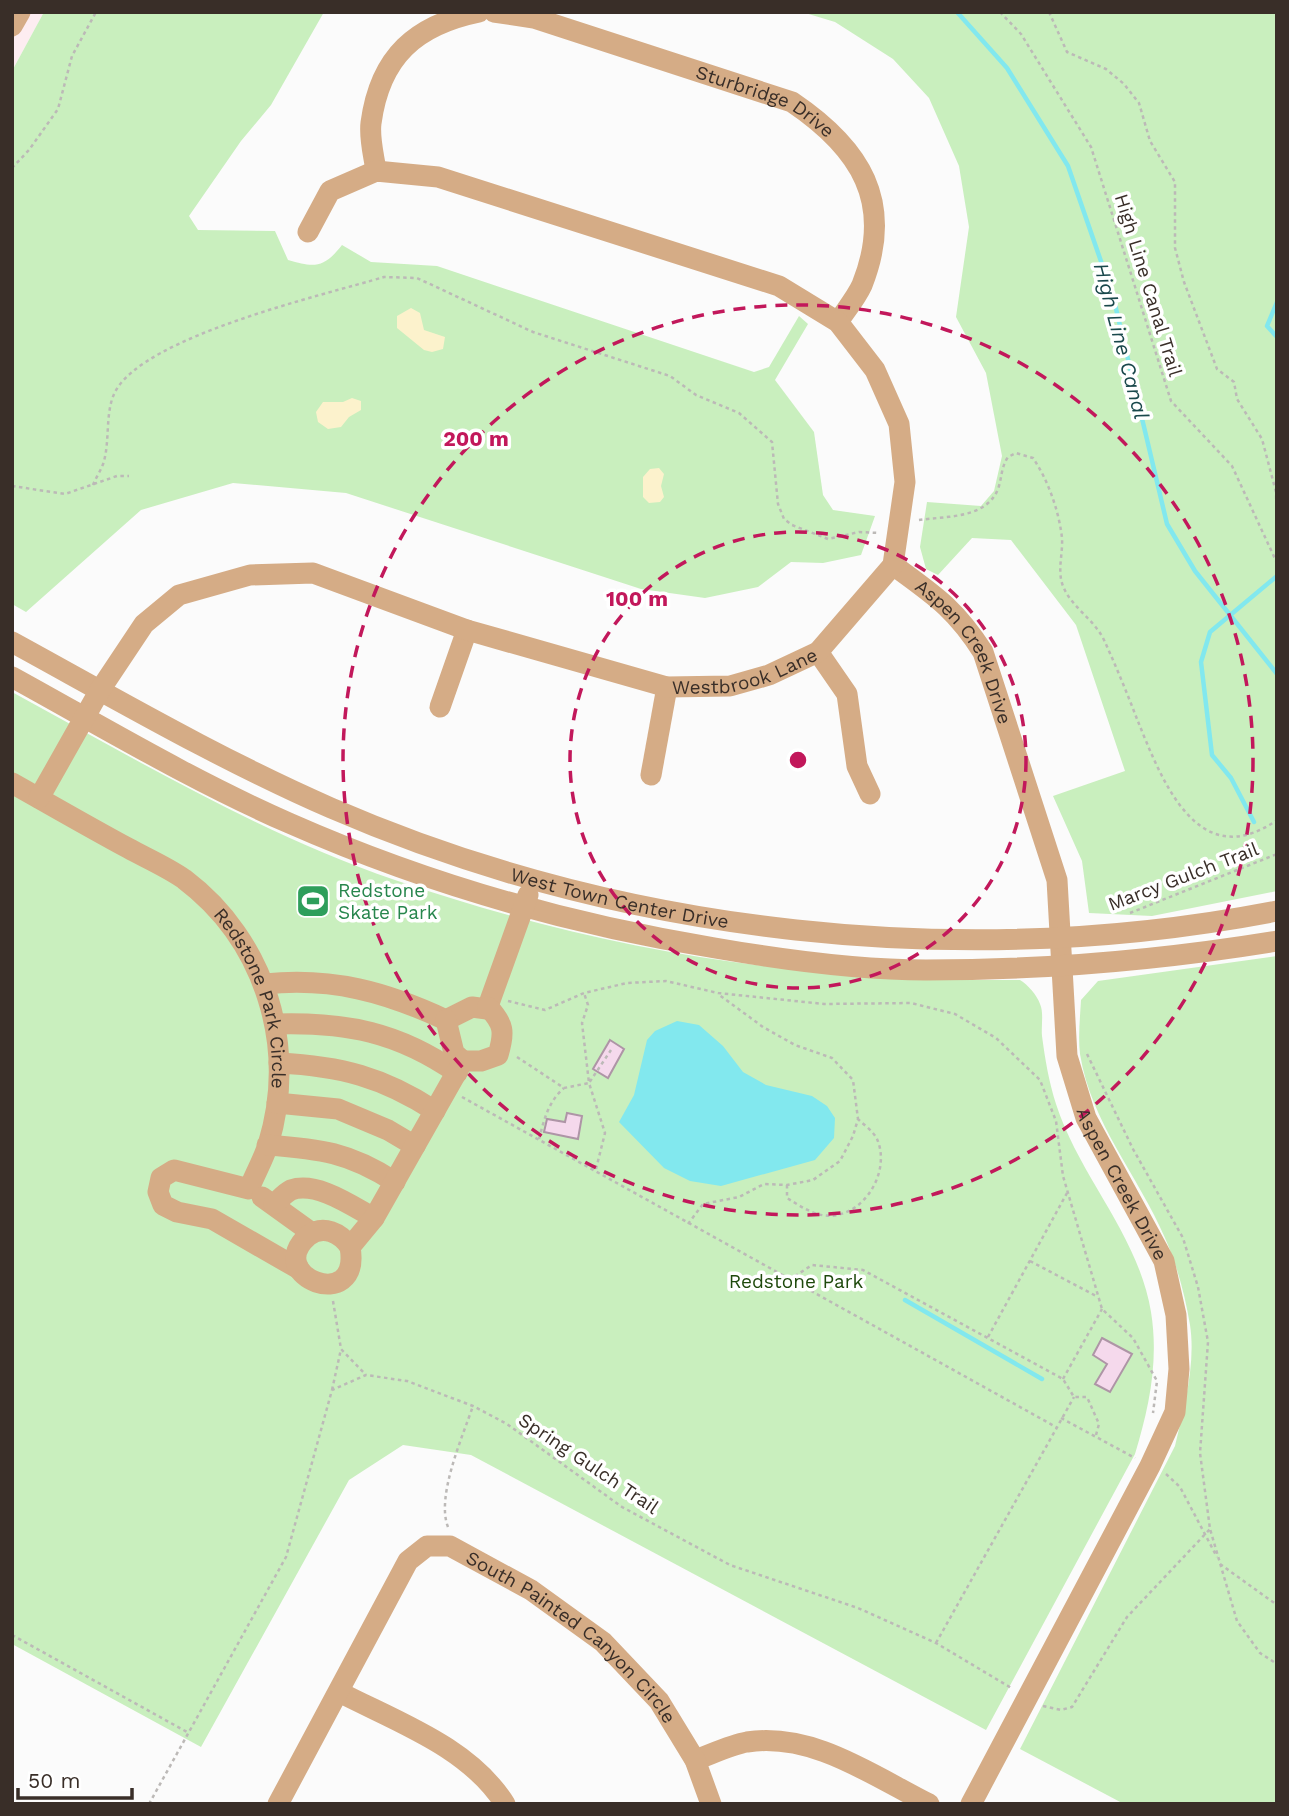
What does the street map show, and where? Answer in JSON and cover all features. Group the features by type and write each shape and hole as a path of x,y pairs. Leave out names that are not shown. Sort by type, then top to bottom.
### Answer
{"street":[{"path":"12,26 20,12"},
{"path":"376,171 370,124 381,86 393,59 419,33 446,15 479,12"},
{"name":"Sturbridge Drive","path":"494,12 534,18 792,102 826,125 851,152 869,189 875,238 861,287 838,322"},
{"path":"307,232 330,191 376,171 438,177 779,285 838,322 875,370 899,424 905,482 893,565"},
{"name":"Westbrook Lane","path":"85,717 144,624 179,595 250,575 313,573 467,630 667,687 730,686 769,675 818,652 893,565"},
{"name":"Aspen Creek Drive","path":"893,565 941,600 963,621 983,652 1057,880 1058,937 1067,1056 1086,1118 1164,1261 1176,1315 1179,1369 1175,1412 1150,1466 971,1804"},
{"path":"440,707 467,630"},
{"name":"West Town Center Drive","path":"12,642 216,754 332,808 411,840 534,880 650,908 739,923 915,939 1058,937 1163,929 1277,911"},
{"path":"818,652 846,694 858,766 870,794"},
{"name":"West Town Center Drive","path":"12,677 195,777 288,823 401,869 523,908 622,933 781,959 923,970 1060,966 1201,954 1277,941"},
{"path":"651,775 667,687"},
{"path":"39,798 85,717"},
{"name":"Redstone Park Circle","path":"12,783 184,879 231,925 265,984 276,1024 279,1063 277,1103 267,1146 248,1189"},
{"path":"350,1247 374,1219 435,1111 459,1076 481,1061 498,1055 503,1039 500,1020 490,999 534,880"},
{"path":"265,984 292,981 363,988 399,998 446,1020"},
{"path":"446,1020 490,999"},
{"path":"446,1020 459,1076"},
{"path":"276,1024 326,1023 350,1027 410,1045 459,1076"},
{"path":"279,1063 327,1065 355,1071 411,1095 435,1111"},
{"path":"277,1103 338,1109 388,1130 415,1146"},
{"path":"267,1146 325,1150 369,1165 395,1182"},
{"path":"299,1269 297,1252 302,1242 312,1233 332,1231 345,1239 350,1247 352,1259 348,1272 338,1282 326,1285 313,1283 299,1269 212,1219 177,1212 163,1205 158,1192 161,1178 174,1170 190,1171 248,1189 274,1204 312,1233"},
{"path":"274,1204 289,1191 306,1188 346,1202 374,1219"},
{"name":"South Painted Canyon Circle","path":"278,1804 408,1561 427,1546 450,1546 531,1590 603,1642 659,1701 695,1760 711,1804"},
{"path":"340,1692 461,1756 496,1790 505,1804"},
{"path":"695,1760 746,1742 783,1741 811,1745 929,1804"}],"path":[{"path":"12,168 29,150 58,109 72,57 96,12"},
{"name":"High Line Canal Trail","path":"1000,12 1021,34 1091,148 1171,401 1231,466 1277,563"},
{"path":"1049,12 1067,52 1095,62 1133,93 1139,103 1150,141 1175,182 1175,248 1180,267 1217,369 1234,382 1237,399 1262,439 1276,492 1277,539"},
{"path":"93,485 104,462 116,391 148,361 186,340 235,321 384,277 417,278 533,332 670,376 696,395 739,413 772,442 778,504 784,519 792,526 836,539 859,533 889,534 899,522 970,514 998,489 1008,457 1016,453 1032,458 1047,484 1059,525 1062,584 1072,601 1099,629 1154,762 1175,804 1198,825 1219,833 1253,834 1277,820"},
{"path":"12,486 60,495 117,476 129,476"},
{"name":"Marcy Gulch Trail","path":"1119,917 1277,854"},
{"path":"490,999 545,1010 584,993 627,983 666,981 718,993 824,1004 911,1003 956,1014 996,1038 1040,1080 1056,1121 1067,1193 1102,1309 1133,1338 1157,1381 1155,1409 1150,1421"},
{"path":"584,993 588,1005 582,1023 589,1083 605,1133 596,1169"},
{"path":"688,1224 704,1204 739,1197 764,1184 787,1185 813,1180 839,1161 853,1136 858,1119 853,1080 832,1058 795,1045 763,1027 718,993"},
{"path":"539,1139 545,1115 555,1096 564,1088 589,1083 611,1050"},
{"path":"512,1053 564,1088"},
{"path":"459,1076 539,1139 1056,1427"},
{"path":"787,1185 787,1198 812,1213 838,1216 863,1200 879,1180 880,1153 876,1137 858,1119"},
{"path":"988,1338 1067,1193"},
{"path":"1030,1261 1098,1297"},
{"path":"789,1280 812,1265 863,1270 1063,1379 1074,1397"},
{"path":"149,1804 286,1557 341,1349 332,1300"},
{"path":"1063,1379 1102,1309"},
{"path":"332,1390 366,1375 341,1349"},
{"name":"Spring Gulch Trail","path":"366,1375 407,1381 472,1406 507,1424 622,1507 730,1565 859,1608 936,1643 1048,1708 1061,1710 1072,1707 1127,1617 1210,1529"},
{"path":"1074,1397 1087,1396 1099,1424 1096,1436"},
{"path":"936,1643 1074,1397"},
{"path":"450,1546 450,1530 443,1513 453,1466 472,1406"},
{"path":"1220,1564 1277,1605"},
{"path":"12,1635 187,1732"}],"shaded area":[{"path":"12,12 44,12 12,71"}],"green space":[{"path":"44,12 324,12 271,105 241,141 189,216 198,230 275,231 288,260 305,264 324,262 342,245 371,262 437,266 754,372 769,367 799,316 808,324 775,380 814,432 823,495 833,510 875,516 861,555 823,563 791,562 758,587 705,598 641,589 346,493 233,483 141,510 26,612 12,604 12,71"},
{"path":"802,12 1277,12 1277,891 1152,916 1089,913 1082,861 1053,796 1125,771 1076,625 1011,540 972,538 938,575 926,569 920,547 927,502 981,506 994,491 1002,456 986,373 956,317 969,227 959,166 929,98 893,59 835,22"},
{"name":"Redstone Park","path":"12,692 200,794 296,841 345,862 473,905 627,944 703,957 858,975 1020,980 1029,987 1041,1008 1042,1036 1048,1070 1066,1131 1122,1231 1144,1284 1153,1330 1153,1366 1145,1419 1135,1454 986,1730 471,1455 403,1445 349,1480 201,1747 12,1644"},
{"path":"1277,956 1277,1804 1124,1804 1020,1749 1175,1446 1190,1370 1190,1325 1173,1259 1154,1215 1105,1126 1086,1079 1079,1048 1081,1000 1098,981"}],"sand":[{"path":"411,308 420,313 424,330 445,337 443,349 432,352 424,350 397,328 397,316"},
{"path":"352,398 361,401 361,410 349,417 341,427 328,429 318,422 316,412 323,402 343,402"},
{"path":"659,468 664,474 661,486 664,497 660,502 649,503 643,497 643,477 650,469"}],"water":[{"path":"677,1021 699,1025 723,1046 743,1072 766,1085 812,1096 827,1106 835,1118 834,1138 815,1160 721,1186 690,1181 664,1168 619,1122 634,1095 647,1040 655,1031"}],"building":[{"path":"610,1040 624,1049 608,1078 593,1069"},
{"path":"567,1113 582,1116 578,1139 544,1132 547,1119 565,1122"},
{"path":"1102,1338 1132,1354 1110,1392 1095,1384 1107,1364 1093,1355"}],"waterway":[{"name":"High Line Canal","path":"957,12 1007,68 1068,166 1113,296 1167,524 1195,571 1277,674"},
{"path":"1277,302 1267,326 1277,337"},
{"path":"1254,822 1231,778 1212,755 1201,662 1210,632 1277,576"},
{"path":"905,1300 1042,1379"}],"place":[{"name":"Redstone Skate Park","path":"313,901"}]}
